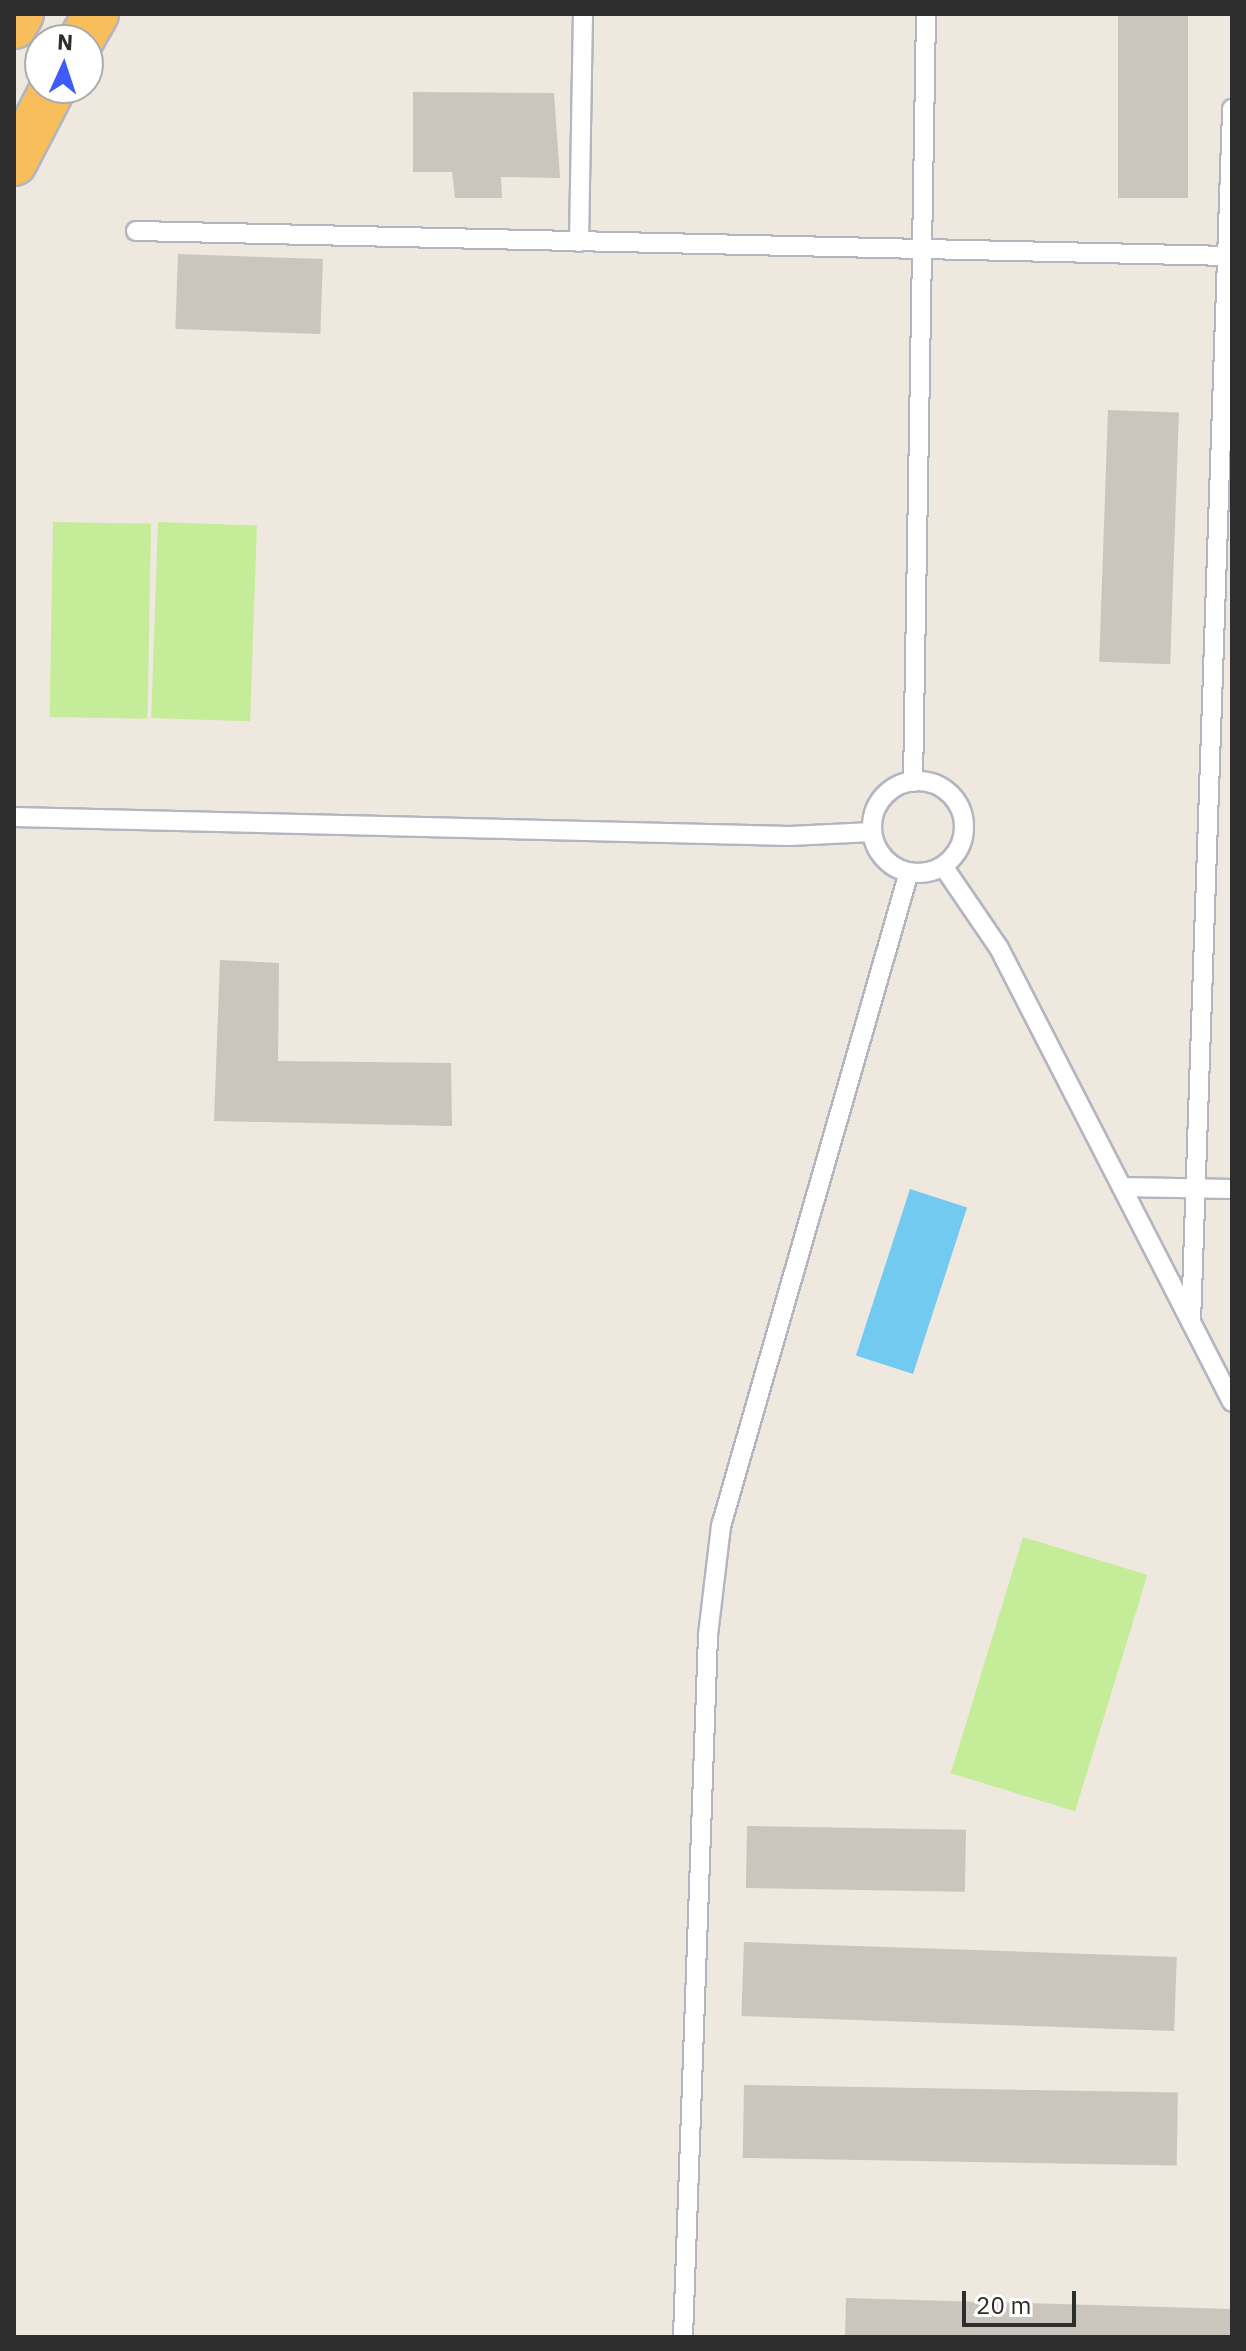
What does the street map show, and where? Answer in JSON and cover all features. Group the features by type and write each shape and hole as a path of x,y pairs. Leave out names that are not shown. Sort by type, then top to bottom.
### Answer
{"highway":[{"path":"14,26 21,14"},
{"path":"14,163 45,104"}],"lane":[{"path":"579,242 583,14"},
{"path":"913,782 926,14"},
{"path":"1191,1322 1232,109"},
{"path":"136,231 579,242 922,246 1229,256"},
{"path":"913,782 941,787 958,803 964,820 955,854 943,866 909,872 889,862 872,832 873,815 887,792 913,782"},
{"path":"14,817 775,835 872,832"},
{"path":"943,866 999,948 1232,1402"},
{"path":"683,2337 708,1635 721,1526 909,872"},
{"path":"1122,1187 1232,1189"}],"green space":[{"path":"53,522 151,524 148,719 50,717"},
{"path":"158,522 257,525 250,721 151,718"},
{"path":"1023,1537 1147,1575 1075,1811 951,1773"}],"water":[{"path":"910,1189 967,1208 913,1374 856,1355"}],"building":[{"path":"1118,14 1188,14 1188,198 1118,198"},
{"path":"413,92 554,93 560,178 501,177 502,198 455,198 452,172 413,172"},
{"path":"178,254 323,259 320,334 175,329"},
{"path":"1108,410 1179,412 1170,664 1099,662"},
{"path":"220,960 279,963 278,1061 451,1063 452,1126 214,1121"},
{"path":"747,1826 966,1830 965,1892 746,1888"},
{"path":"744,1942 1177,1957 1174,2031 741,2016"},
{"path":"744,2085 1178,2093 1177,2166 743,2158"},
{"path":"846,2298 1232,2309 1232,2337 845,2337"}]}
